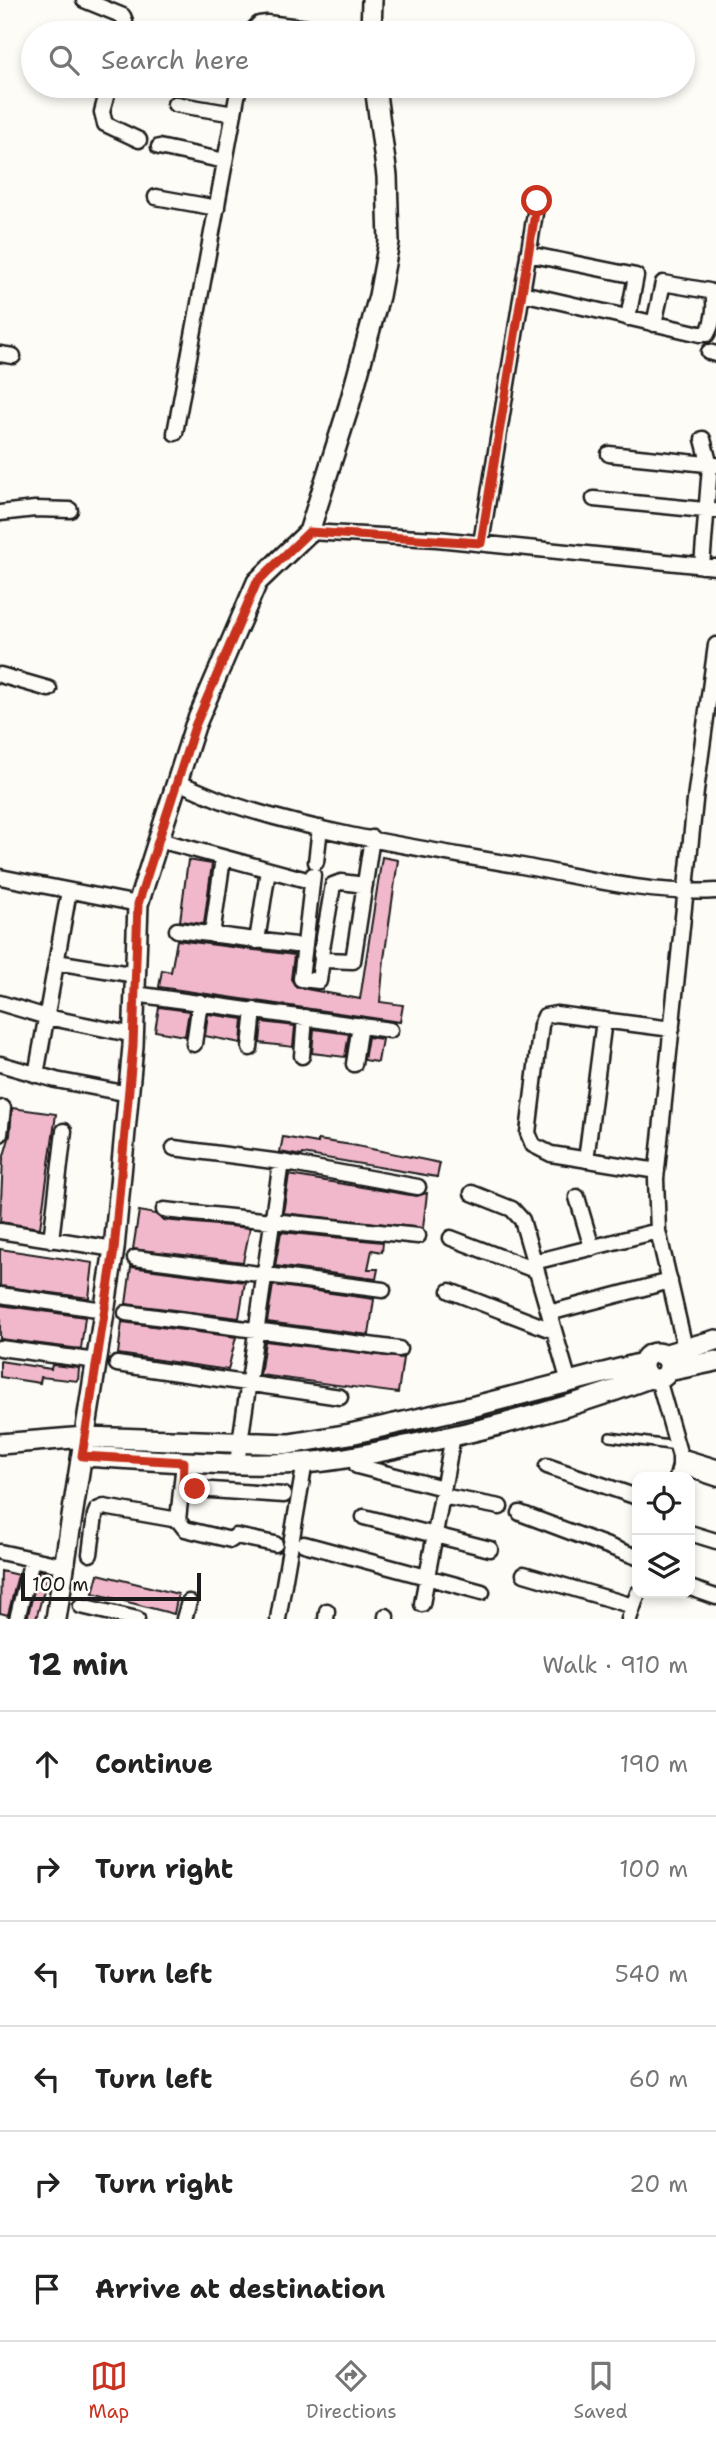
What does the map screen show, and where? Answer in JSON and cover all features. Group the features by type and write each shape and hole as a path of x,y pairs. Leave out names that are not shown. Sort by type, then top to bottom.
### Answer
{"street":[{"path":"84,0 122,16 125,21"},
{"path":"370,1 371,21"},
{"path":"106,98 102,113 104,124 139,140"},
{"path":"175,433 237,98"},
{"path":"56,1619 114,1250 134,1035 138,904 195,726 257,582 309,532 349,406 386,266 389,242 388,187 377,98"},
{"path":"175,104 234,114"},
{"path":"159,147 225,161"},
{"path":"156,197 217,208"},
{"path":"481,543 537,201"},
{"path":"528,254 636,276 628,318"},
{"path":"522,293 654,324 706,334 710,328 715,303 713,294 663,283 654,324"},
{"path":"309,532 481,543 709,566 713,466 703,439"},
{"path":"609,454 713,466"},
{"path":"594,499 712,511"},
{"path":"0,513 35,509 70,510"},
{"path":"685,1348 658,1231 657,1171 696,791 716,645"},
{"path":"0,675 50,689"},
{"path":"177,782 231,804 320,828 628,886 687,893 716,891"},
{"path":"320,828 311,872 301,979 319,982 333,885 341,882 365,886"},
{"path":"323,959 345,963 353,961 372,838"},
{"path":"159,840 268,870 311,872"},
{"path":"212,935 223,858"},
{"path":"257,941 268,870"},
{"path":"0,877 138,904"},
{"path":"36,1075 69,891"},
{"path":"177,930 295,945"},
{"path":"56,962 200,1002 390,1030"},
{"path":"194,1044 200,1002"},
{"path":"0,1003 47,1017 134,1035"},
{"path":"250,1048 254,1010"},
{"path":"657,1171 551,1154 539,1150 530,1140 528,1133 542,1019 549,1014 672,1028"},
{"path":"302,1056 305,1017"},
{"path":"586,1160 604,1020"},
{"path":"354,1064 360,1025"},
{"path":"0,1064 36,1075 129,1094"},
{"path":"0,1135 3,1108"},
{"path":"51,1240 64,1131"},
{"path":"174,1148 281,1162 418,1187"},
{"path":"237,1463 281,1162"},
{"path":"472,1193 518,1213 569,1382"},
{"path":"578,1196 592,1248"},
{"path":"164,1210 418,1236"},
{"path":"0,1231 114,1250"},
{"path":"451,1238 536,1266 658,1231"},
{"path":"135,1258 383,1290"},
{"path":"549,1313 670,1281"},
{"path":"450,1291 554,1331"},
{"path":"0,1295 104,1310"},
{"path":"126,1313 399,1349"},
{"path":"84,1447 184,1462 304,1462 361,1455 453,1436 550,1411 656,1369 685,1348 716,1340"},
{"path":"0,1348 97,1361"},
{"path":"0,1444 84,1447 289,1444 350,1434 569,1382 716,1361"},
{"path":"117,1364 340,1397"},
{"path":"656,1369 679,1461"},
{"path":"422,1604 453,1436"},
{"path":"679,1461 716,1454"},
{"path":"695,1460 716,1467"},
{"path":"679,1461 716,1478"},
{"path":"178,1520 184,1462"},
{"path":"278,1619 304,1462"},
{"path":"357,1466 500,1507"},
{"path":"547,1466 632,1495"},
{"path":"183,1488 284,1494"},
{"path":"90,1553 95,1515 100,1508 178,1520 185,1529 231,1539 236,1536 275,1544"},
{"path":"520,1513 632,1555"},
{"path":"364,1517 490,1549"},
{"path":"695,1535 716,1541"},
{"path":"304,1545 482,1592"},
{"path":"0,1552 65,1566"},
{"path":"17,1619 32,1559"},
{"path":"524,1574 633,1606"},
{"path":"695,1590 716,1597"},
{"path":"184,1619 189,1602"},
{"path":"81,1606 137,1619"}],"lane":[{"path":"610,1437 679,1461"}],"building":[{"path":"382,857 398,860 380,1002 403,1005 400,1022 159,987 162,970 171,972 177,940 294,955 291,979 296,987 360,999"},
{"path":"188,860 212,864 204,924 180,921"},
{"path":"159,1007 189,1011 185,1036 155,1031"},
{"path":"208,1014 243,1019 241,1043 205,1036"},
{"path":"262,1022 295,1026 293,1047 260,1043"},
{"path":"314,1029 349,1034 345,1057 312,1053"},
{"path":"368,1037 382,1039 378,1062 364,1060"},
{"path":"12,1108 56,1114 40,1228 0,1222 3,1159 10,1135"},
{"path":"283,1137 352,1145 440,1163 437,1177 303,1154 302,1156 280,1152"},
{"path":"289,1175 416,1196 427,1193 423,1228 283,1213"},
{"path":"139,1211 155,1214 163,1220 250,1228 243,1262 133,1249"},
{"path":"281,1232 383,1242 382,1252 372,1250 368,1269 378,1269 376,1279 275,1266"},
{"path":"0,1249 93,1263 89,1298 0,1286"},
{"path":"131,1267 245,1282 239,1318 126,1304"},
{"path":"273,1285 374,1299 369,1335 267,1322"},
{"path":"0,1305 85,1317 81,1349 0,1339"},
{"path":"122,1322 236,1337 228,1370 118,1354"},
{"path":"265,1341 403,1358 398,1393 260,1375"},
{"path":"0,1361 51,1369 52,1365 79,1368 78,1381 41,1377 40,1383 0,1377"},
{"path":"39,1570 48,1572 46,1583 36,1619 27,1619"},
{"path":"1,1571 18,1575 8,1615 0,1613"},
{"path":"98,1574 178,1594 174,1614 93,1593"}],"route":[{"path":"195,1489 183,1488 184,1462 82,1456 114,1250 133,1046 138,904 195,726 257,582 309,532 481,543 537,201"}]}
